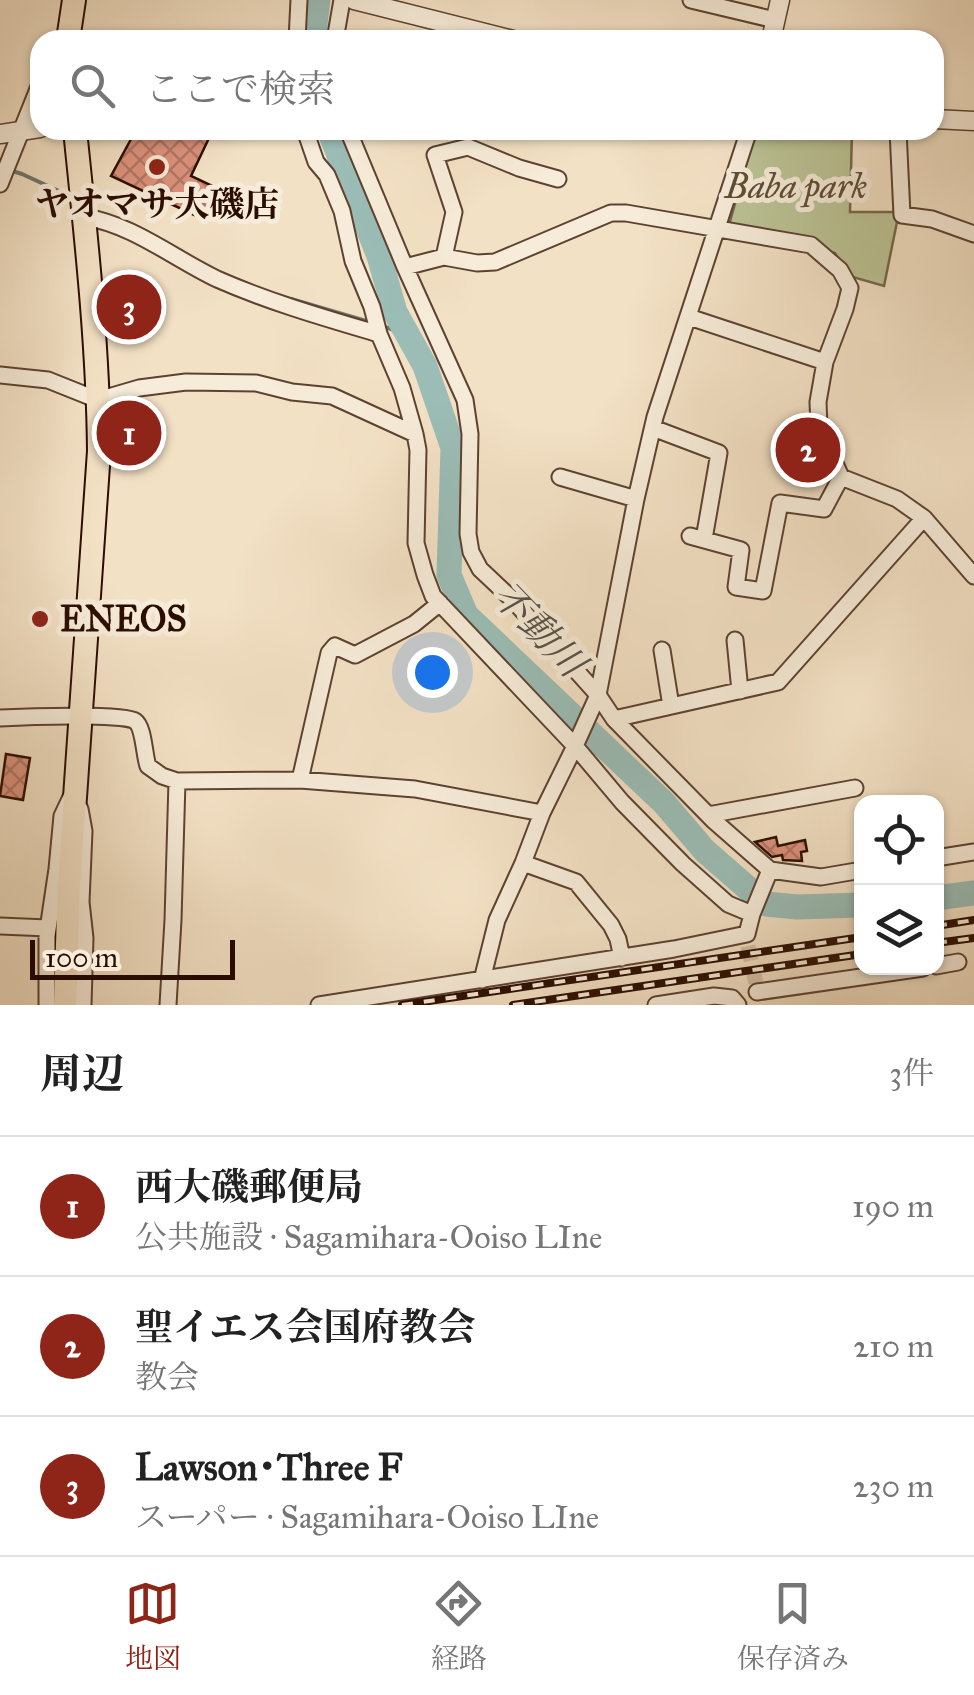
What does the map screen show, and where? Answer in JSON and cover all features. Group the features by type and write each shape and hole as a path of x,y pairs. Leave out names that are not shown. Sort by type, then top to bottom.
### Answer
{"main road":[{"path":"70,30 74,0"},
{"path":"65,1005 96,500 98,400 75,140"}],"street":[{"path":"298,30 299,0"},
{"path":"337,30 342,0"},
{"path":"354,0 473,30"},
{"path":"691,0 775,20"},
{"path":"772,30 780,0"},
{"path":"944,120 974,121"},
{"path":"0,134 30,129"},
{"path":"2,180 30,132"},
{"path":"308,140 342,212 353,261 402,388 415,434 416,544 433,596 576,746 622,802 710,890 728,904 752,914"},
{"path":"352,140 465,400 470,434 468,534 480,569 598,695 614,719 708,815 770,870 822,877 854,871"},
{"path":"482,980 497,920 598,695 653,428 745,140"},
{"path":"898,140 902,215 932,219 974,234"},
{"path":"444,257 454,212 435,155 468,147 558,179"},
{"path":"405,267 444,257 495,262 611,213 811,245 840,270 850,288 825,362 818,402 819,427 841,477 897,499 924,518 974,576"},
{"path":"84,217 105,220 215,278 260,297 379,334"},
{"path":"690,318 825,362"},
{"path":"0,374 48,380 98,400 139,388 186,382 256,383 332,396 415,434"},
{"path":"653,428 719,453 697,538 741,550 736,587 763,592 780,503 824,509 841,477"},
{"path":"560,478 636,499"},
{"path":"614,719 778,682 924,518"},
{"path":"300,780 328,649 336,646 355,655 414,624 440,603"},
{"path":"734,640 740,691"},
{"path":"662,650 671,706"},
{"path":"0,718 134,718 139,724 148,766 177,780 300,780 416,790 542,813"},
{"path":"168,1005 177,780"},
{"path":"46,1005 48,928 62,816 76,786"},
{"path":"76,786 84,831 83,1005"},
{"path":"708,815 855,788"},
{"path":"944,857 974,852"},
{"path":"523,863 576,882 611,925 622,958"},
{"path":"319,1005 748,940 752,914 770,870"},
{"path":"0,926 48,928"},
{"path":"944,965 958,962"},
{"path":"758,995 880,975"},
{"path":"656,1005 714,996 732,998 738,1005"}],"green space":[{"name":"Baba park","path":"753,140 852,140 850,212 899,212 884,286 849,276 835,253 729,225"}],"building":[{"path":"131,140 208,140 191,176 219,189 205,220 111,176"},
{"path":"801,429 808,430 823,464 816,464 816,470 794,465"},
{"path":"6,754 30,758 23,800 0,796"},
{"path":"776,837 778,846 805,840 807,851 801,852 802,861 783,860 782,855 772,857 755,842"}],"waterway":[{"name":"不動川","path":"314,30 318,0"},
{"name":"不動川","path":"333,140 379,256 395,312 425,366 453,448 449,575 466,615 664,803 705,851 766,904 854,905"},
{"path":"9,170 74,198"},
{"path":"291,299 373,323"},
{"path":"382,326 409,335"},
{"name":"不動川","path":"944,897 974,893"}],"tunnel":[{"path":"748,946 757,988"}],"railway":[{"path":"944,925 974,920"},
{"path":"402,1005 854,938"},
{"path":"944,942 974,938"},
{"path":"513,1005 854,955"}],"place":[{"name":"ヤオマサ大磯店","path":"157,167"},
{"name":"Lawson･Three F","path":"129,307"},
{"name":"西大磯郵便局","path":"129,433"},
{"name":"聖イエス会国府教会","path":"808,450"},
{"name":"ENEOS","path":"40,619"}]}
